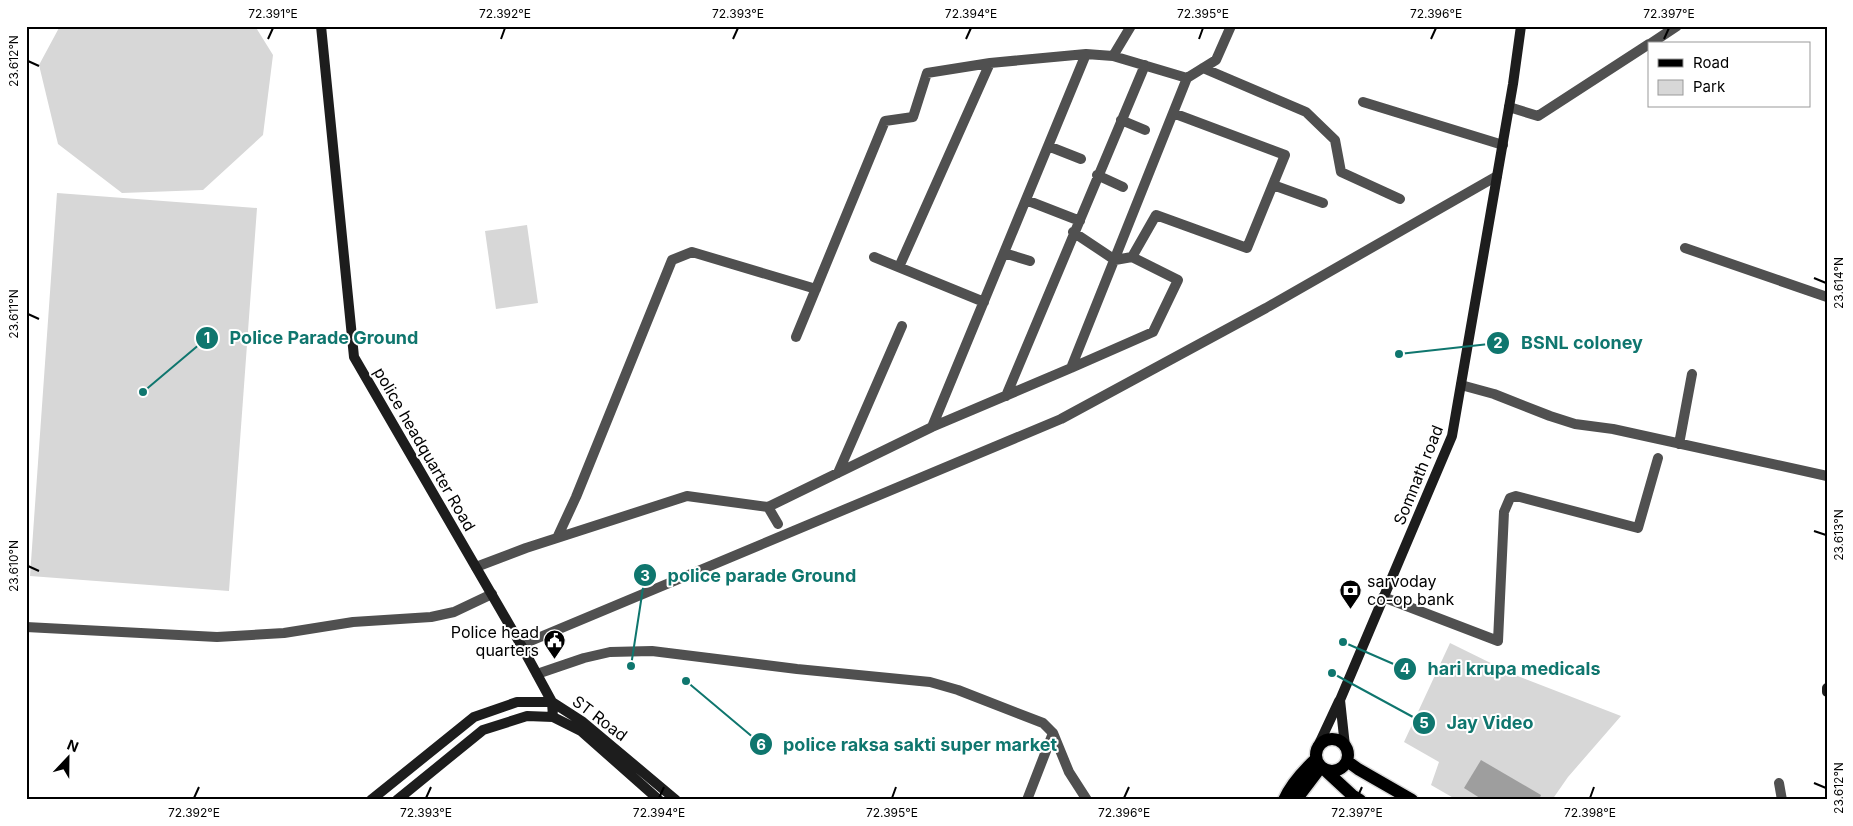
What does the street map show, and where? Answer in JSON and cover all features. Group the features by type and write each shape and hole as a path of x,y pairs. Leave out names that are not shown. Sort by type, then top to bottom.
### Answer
{"main road":[{"path":"1284,800 1288,790 1303,771 1321,765 1338,770 1347,761 1348,756 1345,746 1339,741 1332,739 1324,741 1318,746 1321,765 1352,795 1360,800"},
{"path":"1347,761 1358,770 1412,800"},
{"path":"1296,800 1321,765"}],"street":[{"name":"police headquarter Road","path":"320,26 354,357 521,645 552,702 553,717"},
{"path":"1113,56 1131,26"},
{"path":"1071,368 1187,78 1216,60 1231,26"},
{"name":"Somnath road","path":"1345,746 1340,700 1452,436 1498,176 1521,26"},
{"path":"1653,42 1677,26"},
{"path":"1509,107 1538,116 1648,45"},
{"path":"932,427 1086,54"},
{"path":"796,337 885,121 913,117 926,73 1086,54 1113,56 1187,78"},
{"path":"899,267 990,64"},
{"path":"1006,396 1080,221 1097,175 1145,65"},
{"path":"1203,68 1306,112 1335,140 1341,172 1400,199"},
{"path":"1363,102 1503,145"},
{"path":"1132,257 1156,215 1247,248 1285,155 1173,113"},
{"path":"1121,120 1145,130"},
{"path":"1048,146 1080,159"},
{"path":"1097,175 1123,187"},
{"path":"521,645 1061,419 1275,303 1498,176"},
{"path":"1273,184 1323,203"},
{"path":"1026,200 1080,221"},
{"path":"476,567 526,548 687,496 768,507 932,427 1154,332 1178,280 1132,257 1115,260 1074,232"},
{"path":"1685,248 1827,297"},
{"path":"557,538 576,497 672,260 692,252 816,289"},
{"path":"1004,253 1030,261"},
{"path":"874,257 984,302"},
{"path":"838,473 902,326"},
{"path":"1679,444 1692,374"},
{"path":"1461,386 1494,394 1575,424 1613,429 1827,476"},
{"path":"1384,597 1498,641 1504,512 1510,498 1516,496 1638,528 1658,458"},
{"path":"768,507 778,524"},
{"path":"26,627 217,637 284,633 354,622 431,617 454,612 492,594"},
{"path":"537,674 584,658 610,652 652,651 797,669 930,682 958,690 1043,724 1054,733 1069,772 1087,800"},
{"path":"1318,746 1340,700"},
{"name":"ST Road","path":"371,800 474,717 517,702 552,702 583,722 676,800"},
{"name":"ST Road","path":"397,800 484,730 526,716 553,717 581,731 659,800"},
{"path":"1027,800 1054,733"},
{"path":"1779,783 1782,800"}],"green space":[{"path":"60,26 255,26 273,55 263,135 203,190 122,193 58,144 39,65"},
{"path":"57,193 257,208 229,591 30,576"},
{"path":"527,225 538,303 496,309 485,231"},
{"path":"1450,643 1515,675 1621,716 1568,777 1552,800 1457,800 1431,785 1439,762 1404,742"}],"shaded area":[{"path":"1481,760 1541,795 1539,800 1483,800 1464,788"}],"place":[{"name":"BSNL coloney","path":"1399,354"},
{"name":"Police Parade Ground","path":"143,392"},
{"name":"sarvoday co-op bank","path":"1351,609"},
{"name":"hari krupa medicals","path":"1343,642"},
{"name":"Police head quarters","path":"555,660"},
{"name":"police parade Ground","path":"631,666"},
{"name":"Jay Video","path":"1332,673"},
{"name":"police raksa sakti super market","path":"686,681"}]}
